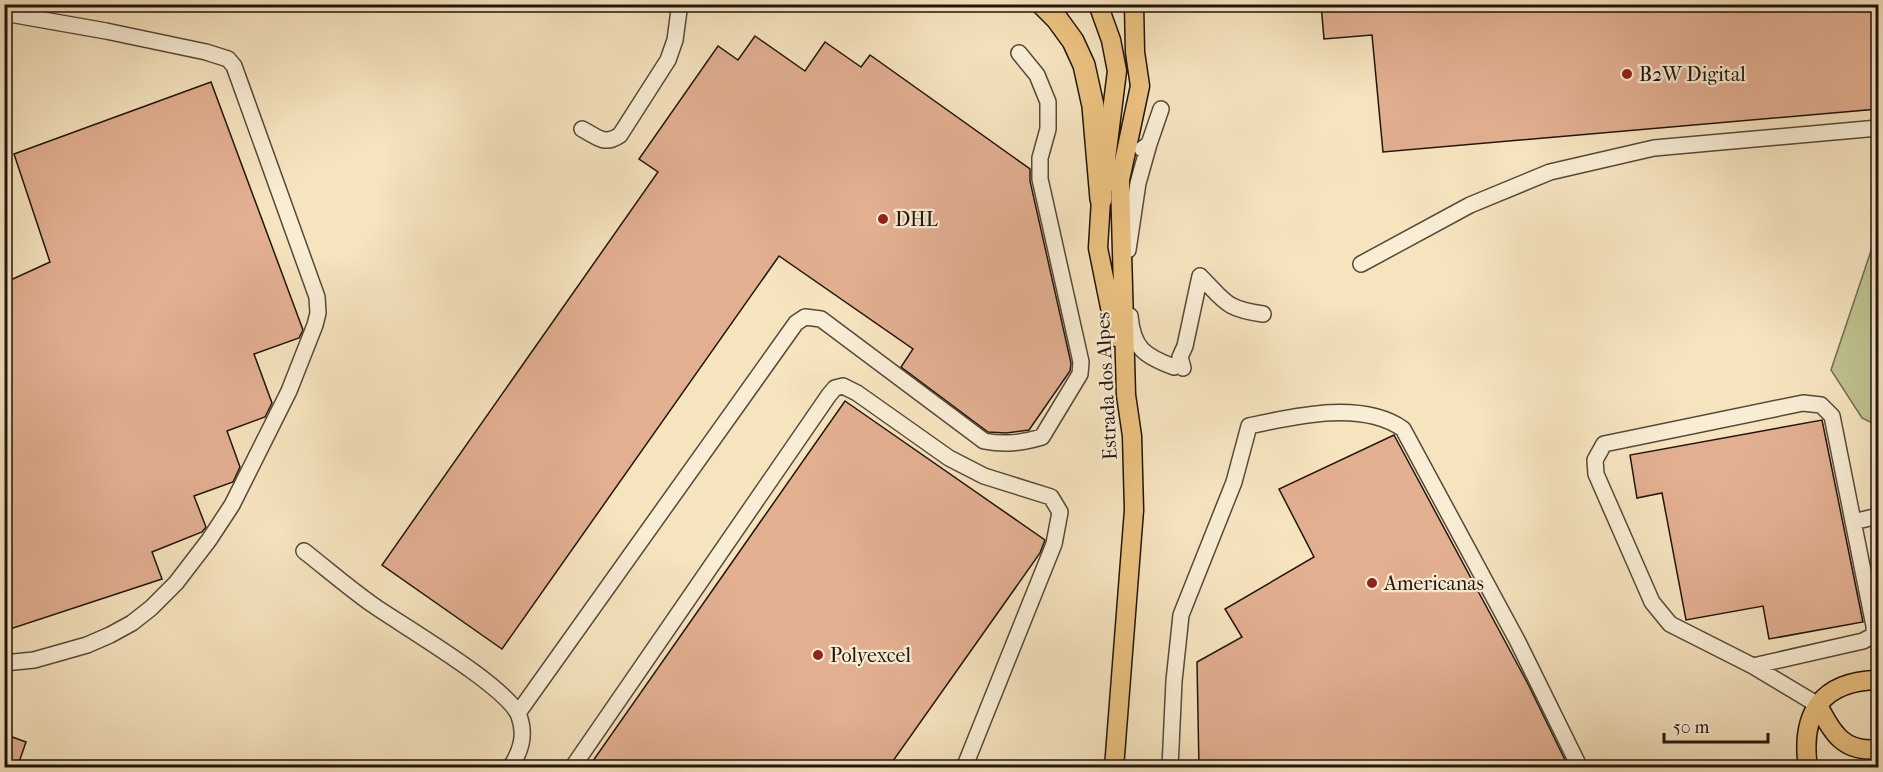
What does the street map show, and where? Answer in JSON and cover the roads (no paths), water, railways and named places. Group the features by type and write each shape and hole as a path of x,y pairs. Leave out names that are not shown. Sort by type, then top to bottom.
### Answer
{"highway":[{"path":"1042,4 1057,19 1073,41 1084,65 1093,106 1101,199"}],"main road":[{"path":"1098,4 1111,40 1117,71 1101,199 1098,248 1126,395"},
{"name":"Estrada dos Alpes","path":"1114,768 1134,510 1132,436 1126,395 1120,180 1140,86 1135,52 1134,4"},
{"path":"1808,768 1806,754 1808,723 1818,705 1840,687 1855,681 1878,680"},
{"path":"1818,705 1827,724 1838,738 1860,749 1878,749"}],"lane":[{"path":"582,129 605,141 611,141 620,135 668,60 675,40 679,10"},
{"path":"4,14 106,31 206,52 228,59 234,66 305,262 317,297 318,313 289,391 249,473 232,505 209,540 176,583 142,616 110,635 87,645 34,660 4,663"},
{"path":"519,713 796,322 805,317 821,320 984,441 1019,444 1042,437 1080,374 1081,362 1040,179 1041,158 1048,129 1048,102 1037,75 1019,52"},
{"path":"1161,109 1138,183 1128,247 1127,282 1130,320 1135,342 1143,352 1156,360 1178,367 1185,346 1200,276 1231,307 1244,312 1263,314"},
{"path":"1361,264 1470,205 1550,172 1654,148 1878,128"},
{"path":"1120,180 1138,152 1149,144"},
{"path":"572,768 830,394 835,387 843,386 857,393 950,458 984,477 1051,497 1060,512 1054,544 964,768"},
{"path":"1753,666 1863,641 1874,634 1832,416 1821,405 1803,403 1604,444 1595,460 1596,474 1652,602 1670,624 1753,666 1818,705"},
{"path":"1170,768 1174,681 1181,615 1234,482 1249,426 1311,413 1373,415 1403,429 1518,642 1580,768"},
{"path":"1853,522 1878,516"},
{"path":"304,551 371,604 486,681 519,713 523,731 522,745 510,768"}],"place":[{"name":"B2W Digital","path":"1627,74"},
{"name":"DHL","path":"883,219"},
{"name":"Americanas","path":"1372,583"},
{"name":"Polyexcel","path":"818,655"}]}
